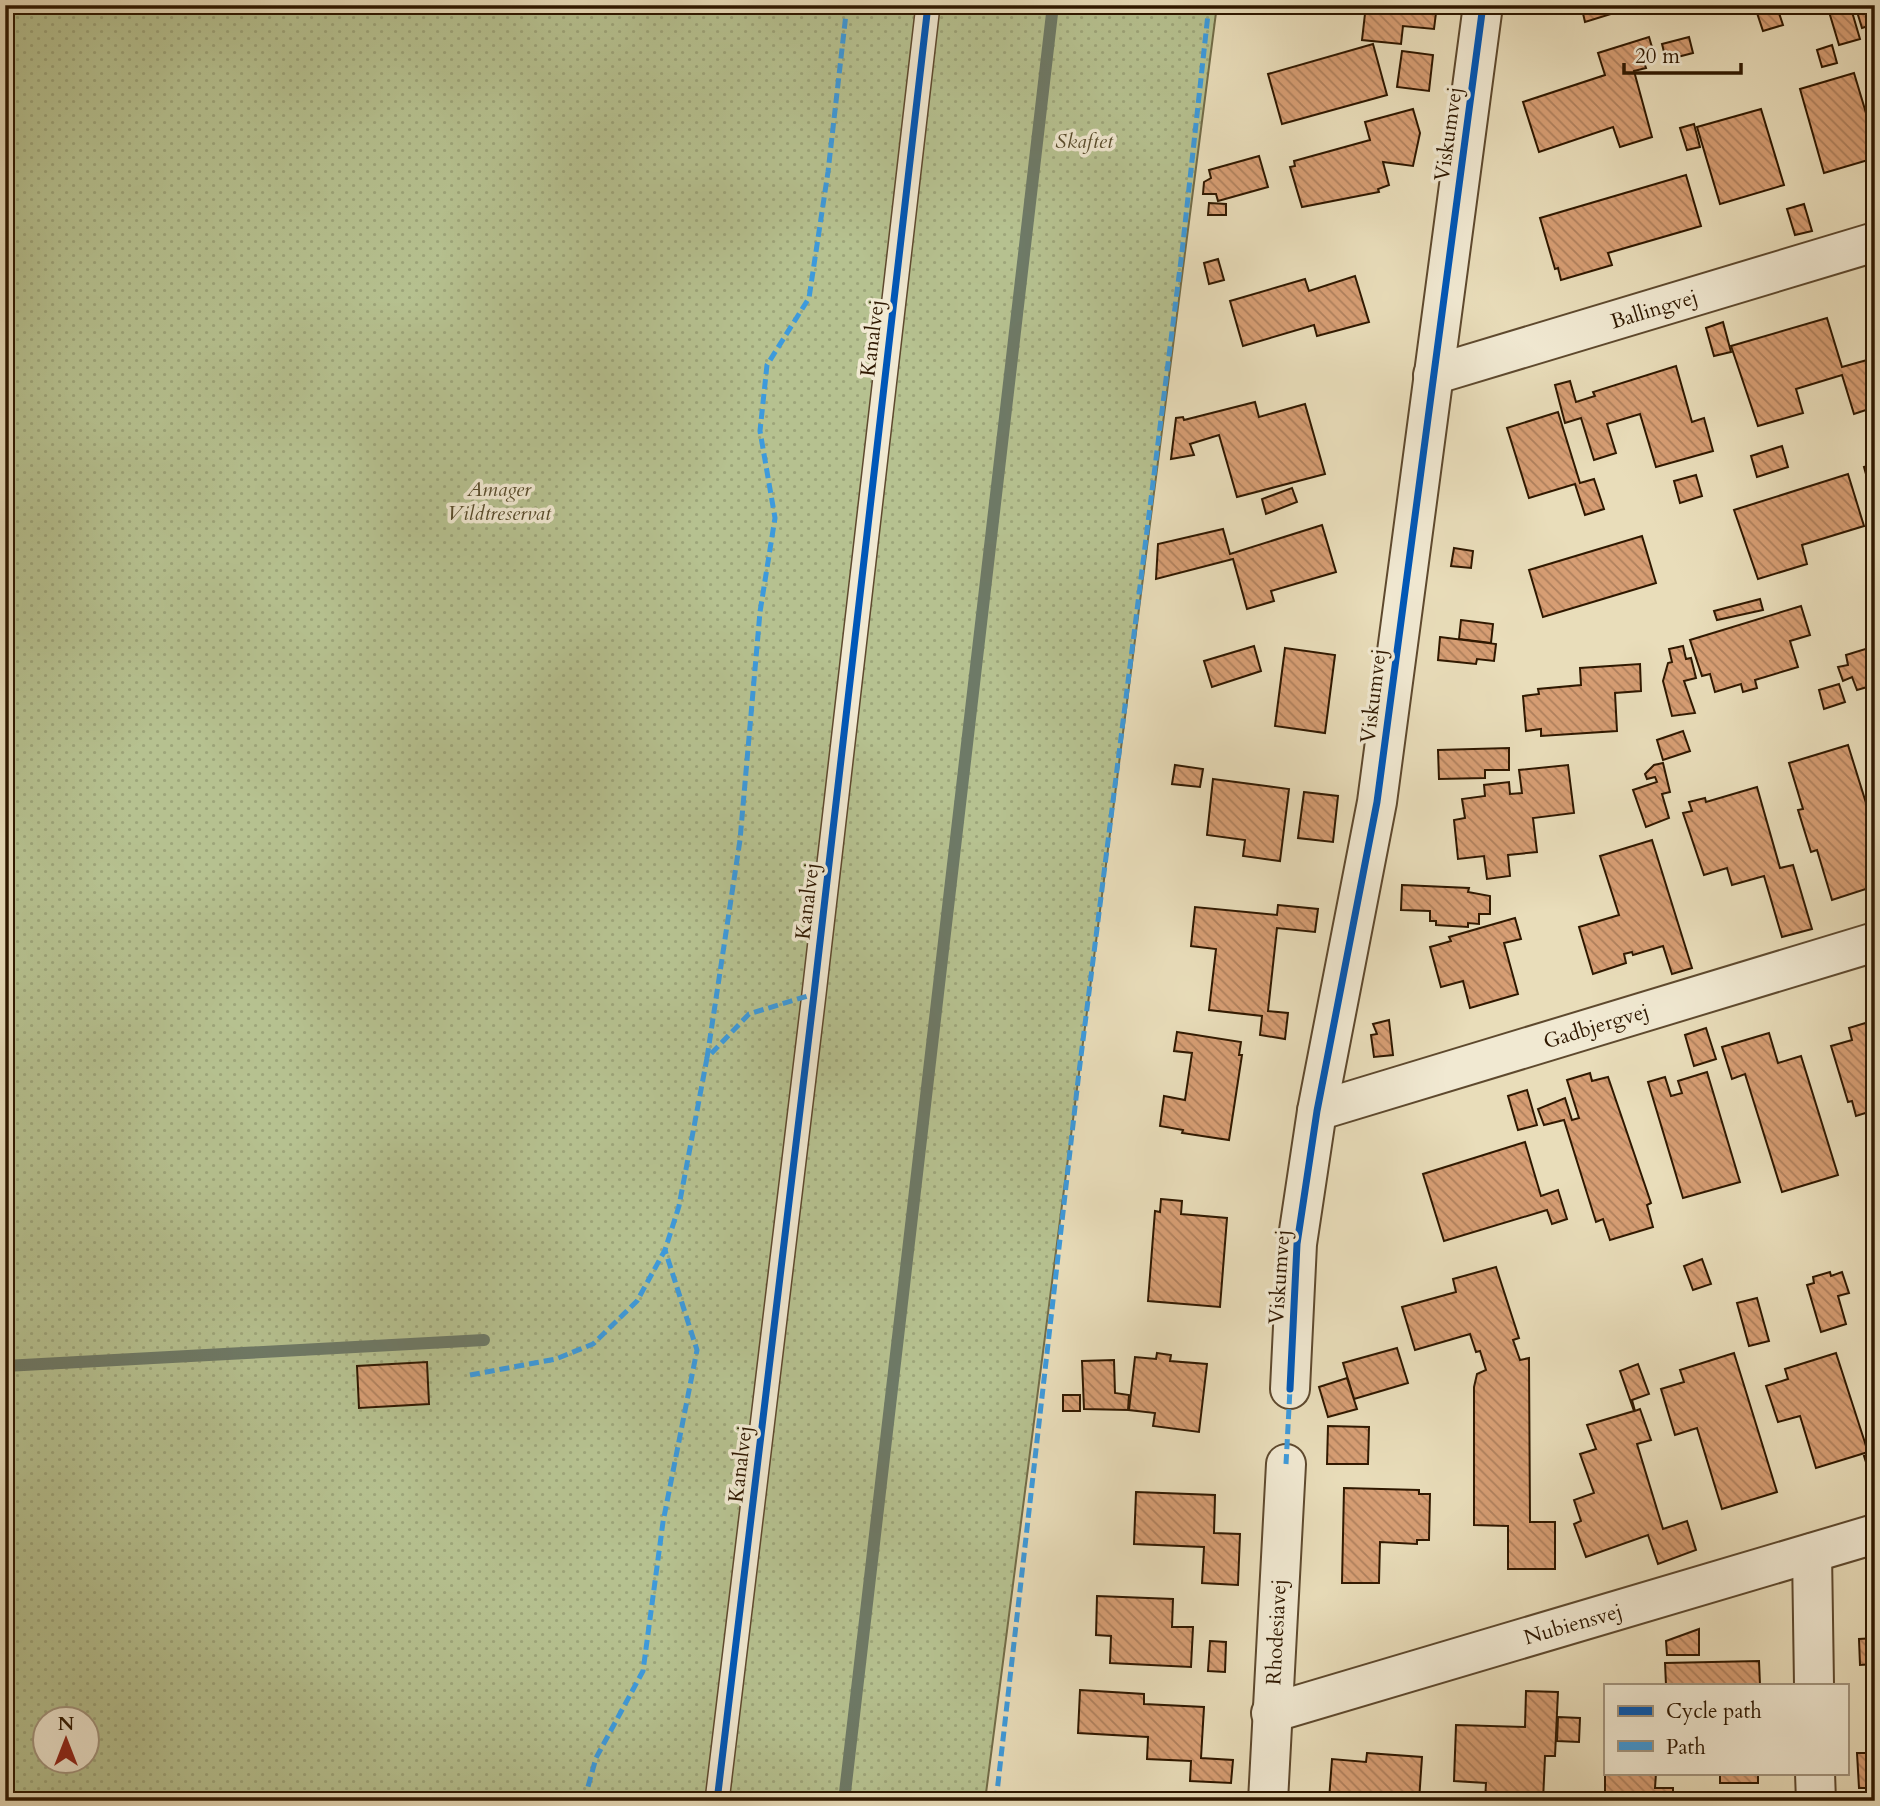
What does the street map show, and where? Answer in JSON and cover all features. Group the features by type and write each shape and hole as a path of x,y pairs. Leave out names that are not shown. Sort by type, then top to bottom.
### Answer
{"street":[{"name":"Viskumvej","path":"1290,1389 1297,1244 1317,1111 1377,802 1483,5"},
{"name":"Ballingvej","path":"1433,375 1875,242"},
{"name":"Gadbjergvej","path":"1317,1111 1875,942"},
{"name":"Rhodesiavej","path":"1268,1801 1286,1464"},
{"name":"Nubiensvej","path":"1271,1713 1875,1534"},
{"path":"1812,1553 1814,1684"},
{"path":"1815,1774 1816,1801"}],"lane":[{"name":"Kanalvej","path":"717,1801 816,981 928,5"}],"green space":[{"name":"Amager Vildtreservat","path":"5,5 1217,5 985,1801 5,1801"}],"building":[{"path":"1366,5 1437,5 1434,29 1403,26 1401,44 1362,40"},
{"path":"1581,5 1640,5 1585,22"},
{"path":"1827,5 1850,5 1860,39 1839,45"},
{"path":"1855,5 1875,5 1875,24 1862,28"},
{"path":"1777,7 1783,25 1763,31 1757,13"},
{"path":"1649,37 1652,47 1640,51 1646,68 1634,71 1652,137 1620,147 1613,127 1539,152 1523,102 1605,75 1598,53"},
{"path":"1689,37 1693,53 1666,60 1662,44"},
{"path":"1373,44 1387,95 1282,124 1268,74"},
{"path":"1832,45 1837,63 1822,67 1817,50"},
{"path":"1402,51 1433,55 1429,91 1397,87"},
{"path":"1854,73 1875,143 1875,158 1824,173 1800,89"},
{"path":"1413,109 1420,133 1413,166 1383,162 1389,185 1378,189 1379,192 1302,207 1290,167 1295,166 1294,161 1370,140 1365,122"},
{"path":"1761,109 1784,185 1720,204 1697,127"},
{"path":"1694,124 1700,147 1687,150 1680,128"},
{"path":"1259,156 1268,187 1218,201 1216,194 1203,194 1204,182 1211,178 1209,170"},
{"path":"1686,175 1701,226 1608,253 1612,265 1561,280 1558,268 1555,269 1540,218"},
{"path":"1209,203 1226,204 1226,215 1208,215"},
{"path":"1804,204 1812,231 1795,235 1787,209"},
{"path":"1218,259 1224,280 1209,284 1204,263"},
{"path":"1355,276 1369,322 1317,336 1314,325 1243,346 1230,301 1305,279 1309,291"},
{"path":"1827,318 1842,367 1867,360 1875,385 1875,407 1854,414 1842,375 1796,389 1803,413 1758,426 1731,346"},
{"path":"1723,322 1731,352 1714,356 1706,328"},
{"path":"1676,366 1692,422 1704,418 1713,451 1656,467 1640,414 1607,424 1616,453 1594,460 1581,418 1565,423 1555,385 1570,381 1576,402 1595,396 1593,392"},
{"path":"1255,402 1259,417 1305,404 1325,474 1237,497 1219,435 1190,444 1194,455 1171,459 1176,418 1183,417 1184,420"},
{"path":"1558,412 1580,483 1594,479 1604,509 1585,515 1575,484 1529,498 1507,428"},
{"path":"1782,446 1788,467 1757,477 1751,456"},
{"path":"1875,464 1875,503 1874,503 1864,467"},
{"path":"1848,474 1864,526 1802,545 1807,564 1758,579 1734,510"},
{"path":"1696,475 1702,496 1680,503 1674,481"},
{"path":"1292,488 1297,502 1266,514 1262,499"},
{"path":"1322,525 1336,572 1271,591 1274,601 1247,609 1233,559 1156,579 1158,544 1223,529 1230,554"},
{"path":"1642,536 1656,583 1543,617 1529,570"},
{"path":"1454,548 1473,551 1471,568 1451,566"},
{"path":"1760,599 1763,610 1717,620 1714,611"},
{"path":"1801,606 1810,635 1790,641 1798,667 1755,680 1757,688 1743,692 1741,684 1715,692 1710,674 1702,676 1690,640"},
{"path":"1461,620 1493,624 1491,643 1459,639"},
{"path":"1440,637 1496,644 1494,661 1477,659 1476,664 1438,660"},
{"path":"1254,646 1261,671 1212,687 1204,661"},
{"path":"1683,646 1686,659 1691,658 1696,678 1684,681 1695,713 1672,716 1663,681 1668,663 1672,662 1669,649"},
{"path":"1875,646 1875,673 1871,674 1874,685 1857,690 1852,677 1843,681 1838,667 1848,665 1846,655"},
{"path":"1285,648 1335,655 1325,733 1275,726"},
{"path":"1640,664 1641,691 1615,693 1617,731 1541,736 1541,729 1526,731 1523,696 1539,694 1538,689 1581,685 1580,668"},
{"path":"1839,684 1845,702 1824,709 1819,690"},
{"path":"1683,731 1690,751 1663,760 1657,740"},
{"path":"1848,745 1875,832 1875,886 1832,900 1817,850 1811,852 1798,810 1803,809 1789,763"},
{"path":"1509,748 1509,770 1485,770 1485,778 1439,779 1438,750"},
{"path":"1663,763 1670,792 1662,794 1669,818 1646,827 1633,790 1657,782 1655,777 1647,779 1645,774 1654,765"},
{"path":"1175,765 1203,769 1200,787 1172,784"},
{"path":"1568,765 1574,813 1533,818 1537,852 1508,855 1510,876 1487,879 1484,856 1458,859 1454,820 1465,818 1462,799 1485,796 1484,785 1509,782 1510,794 1522,793 1519,770"},
{"path":"1213,779 1289,789 1280,861 1243,856 1245,840 1207,835"},
{"path":"1757,787 1780,868 1793,865 1812,929 1782,937 1764,876 1732,885 1727,868 1704,875 1683,813 1692,811 1689,802 1705,798 1706,802"},
{"path":"1304,792 1338,796 1333,842 1298,838"},
{"path":"1652,840 1692,968 1672,974 1663,946 1633,955 1632,952 1624,954 1626,963 1593,974 1579,927 1619,915 1600,856"},
{"path":"1402,885 1469,888 1468,892 1490,896 1490,914 1479,914 1479,924 1468,923 1468,927 1436,925 1436,921 1430,921 1430,911 1401,910"},
{"path":"1278,905 1318,909 1315,932 1277,928 1268,1011 1288,1013 1285,1039 1260,1035 1262,1016 1209,1010 1216,949 1191,946 1195,907 1277,915"},
{"path":"1515,918 1521,939 1504,943 1518,994 1470,1008 1463,981 1441,987 1430,947 1451,941 1449,937"},
{"path":"1389,1020 1393,1055 1374,1057 1371,1035 1377,1034 1373,1024"},
{"path":"1875,1020 1875,1110 1856,1116 1852,1101 1848,1102 1831,1046 1852,1040 1849,1028"},
{"path":"1706,1028 1716,1059 1694,1066 1685,1035"},
{"path":"1177,1032 1241,1042 1239,1055 1242,1055 1229,1140 1182,1133 1183,1130 1160,1126 1164,1096 1185,1100 1192,1053 1174,1051"},
{"path":"1769,1033 1778,1063 1801,1056 1838,1175 1782,1192 1745,1074 1732,1079 1722,1047"},
{"path":"1707,1072 1740,1182 1683,1198 1648,1082 1665,1077 1671,1096 1682,1093 1678,1081"},
{"path":"1590,1073 1592,1081 1608,1077 1651,1203 1647,1205 1653,1227 1610,1240 1603,1219 1596,1222 1564,1120 1544,1125 1538,1109 1565,1098 1572,1120 1579,1118 1567,1080"},
{"path":"1527,1090 1537,1125 1518,1130 1508,1096"},
{"path":"1525,1142 1541,1196 1558,1190 1567,1219 1552,1224 1547,1210 1444,1241 1423,1174"},
{"path":"1161,1199 1182,1201 1181,1214 1227,1218 1220,1307 1148,1301 1155,1211 1160,1212"},
{"path":"1702,1259 1711,1284 1693,1290 1684,1266"},
{"path":"1496,1267 1519,1338 1513,1340 1520,1360 1529,1358 1530,1522 1555,1522 1555,1569 1508,1569 1508,1526 1474,1525 1474,1387 1477,1374 1486,1370 1480,1351 1476,1352 1470,1334 1415,1350 1402,1307 1456,1292 1453,1279"},
{"path":"1830,1272 1831,1276 1842,1272 1849,1293 1838,1296 1846,1324 1821,1332 1807,1285 1814,1283 1813,1277"},
{"path":"1757,1298 1769,1341 1749,1346 1737,1303"},
{"path":"1397,1348 1408,1383 1354,1399 1343,1363"},
{"path":"1157,1353 1171,1355 1170,1361 1207,1364 1199,1432 1153,1426 1155,1413 1129,1410 1135,1357 1156,1359"},
{"path":"1734,1353 1777,1492 1722,1509 1697,1428 1675,1435 1661,1389 1684,1382 1680,1370"},
{"path":"1836,1353 1868,1452 1816,1468 1800,1416 1778,1422 1766,1386 1788,1379 1785,1369"},
{"path":"1114,1360 1115,1393 1129,1395 1128,1410 1084,1409 1082,1361"},
{"path":"427,1362 429,1404 359,1408 357,1366"},
{"path":"1638,1364 1649,1394 1632,1400 1635,1411 1640,1409 1651,1440 1637,1444 1663,1529 1687,1521 1696,1550 1658,1564 1648,1535 1586,1557 1574,1524 1581,1521 1574,1500 1594,1493 1580,1454 1596,1449 1587,1425 1634,1411 1620,1371"},
{"path":"1347,1378 1357,1409 1328,1417 1319,1387"},
{"path":"1063,1395 1080,1395 1080,1411 1063,1411"},
{"path":"1328,1426 1369,1427 1368,1464 1327,1464"},
{"path":"1875,1453 1875,1486 1874,1487 1864,1456"},
{"path":"1344,1488 1419,1490 1419,1494 1430,1494 1429,1540 1417,1540 1417,1544 1380,1542 1379,1583 1342,1583"},
{"path":"1136,1492 1215,1495 1214,1533 1240,1534 1238,1585 1202,1583 1204,1547 1134,1544"},
{"path":"1097,1596 1173,1599 1172,1627 1193,1627 1191,1667 1110,1663 1111,1636 1096,1635"},
{"path":"1699,1629 1699,1655 1667,1655 1666,1641"},
{"path":"1875,1638 1875,1664 1860,1665 1859,1639"},
{"path":"1210,1641 1226,1642 1225,1672 1208,1671"},
{"path":"1759,1661 1760,1684 1666,1684 1665,1663"},
{"path":"1080,1690 1144,1694 1144,1704 1204,1707 1201,1758 1233,1760 1231,1783 1190,1781 1191,1761 1147,1759 1148,1737 1078,1733"},
{"path":"1526,1691 1558,1692 1555,1756 1545,1756 1543,1801 1485,1801 1486,1783 1454,1781 1456,1725 1525,1727"},
{"path":"1558,1717 1580,1718 1579,1742 1557,1741"},
{"path":"1367,1753 1422,1757 1419,1801 1329,1800 1332,1759 1366,1762"},
{"path":"1857,1753 1875,1753 1875,1788 1859,1788"},
{"path":"1605,1774 1656,1774 1655,1788 1673,1788 1673,1801 1605,1801"},
{"path":"1720,1774 1758,1774 1758,1783 1720,1783"},
{"path":"1089,1794 1202,1798 1202,1801 1089,1801"}],"waterway":[{"path":"844,1801 1053,5"},
{"path":"5,1366 484,1340"}],"marked path":[{"path":"707,1058 740,840 760,612 775,518 760,431 767,365 809,298 828,172 847,5"},
{"path":"996,1801 1079,1072 1182,252 1209,5"},
{"path":"470,1375 556,1359 593,1344 637,1301 665,1250 679,1206 707,1058 749,1014 814,994"},
{"path":"584,1801 596,1758 643,1671 663,1522 697,1350 665,1250"},
{"path":"1286,1464 1290,1389"}],"cycle path":[{"path":"717,1801 814,994 928,5"},
{"path":"1290,1389 1297,1244 1317,1111 1377,802 1483,5"}],"park label":[{"name":"Skaftet","path":"1084,141"}]}
